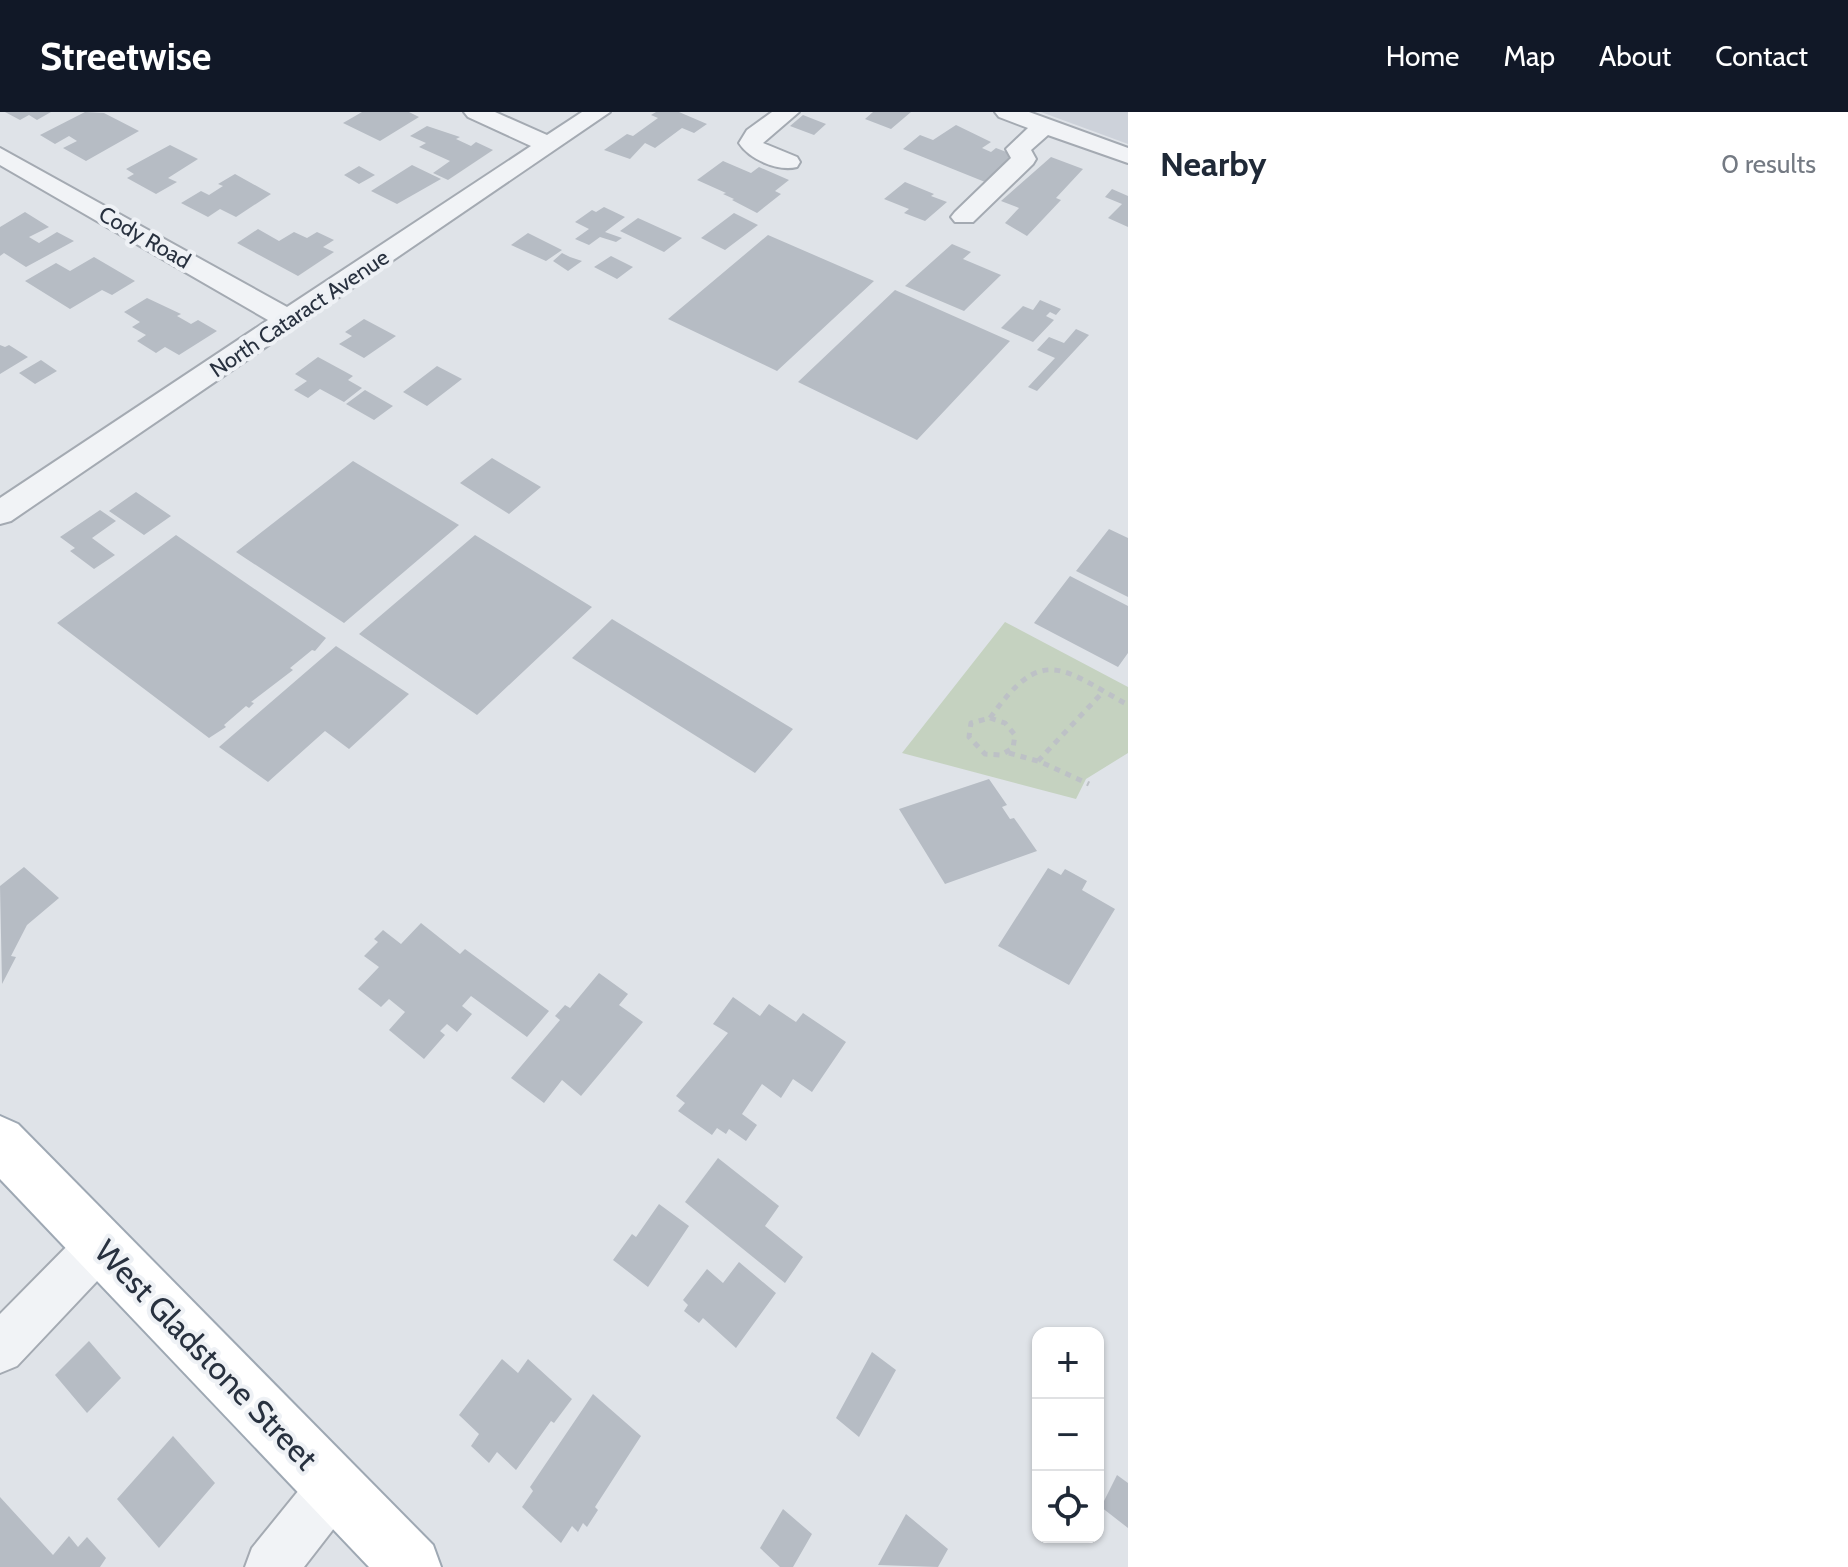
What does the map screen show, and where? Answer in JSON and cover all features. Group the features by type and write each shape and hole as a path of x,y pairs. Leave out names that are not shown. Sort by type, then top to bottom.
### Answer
{"main road":[{"name":"West Gladstone Street","path":"0,1142 411,1567"}],"street":[{"path":"476,112 549,145"},
{"name":"North Cataract Avenue","path":"0,513 598,112"},
{"path":"787,112 755,135 751,143 755,149 788,162"},
{"path":"1007,112 1126,153"},
{"path":"964,217 1024,159 1018,149 1077,112"},
{"name":"Cody Road","path":"0,155 289,320"},
{"path":"0,1349 100,1245"},
{"path":"271,1567 334,1487"}],"path":[{"path":"990,718 1006,693 1020,680 1043,669 1057,667 1072,672 1102,693 1128,705"},
{"path":"1038,761 1102,693"},
{"path":"1008,753 1013,748 1015,735 1005,723 990,718 971,723 969,739 985,754 1008,753 1038,761 1089,784"}],"shaded area":[{"path":"1041,112 1128,112 1128,144"}],"green space":[{"path":"1005,622 1128,687 1128,753 1086,779 1076,799 902,753"}],"building":[{"path":"5,112 51,112 37,120 29,115 20,120"},
{"path":"85,112 104,113 139,131 86,161 63,148 77,141 69,136 55,144 40,135"},
{"path":"362,112 409,112 419,117 380,141 343,123"},
{"path":"656,112 679,112 707,124 694,133 682,128 655,148 645,143 630,159 604,150 627,134 633,136 658,118 651,115"},
{"path":"873,112 911,112 891,129 865,119"},
{"path":"803,115 826,124 814,135 790,126"},
{"path":"956,125 991,142 982,148 991,152 996,148 1019,157 990,184 903,149 920,135 933,140"},
{"path":"427,126 460,137 456,139 471,146 476,142 493,150 448,180 433,173 450,161 419,147 426,143 410,136"},
{"path":"170,145 198,159 168,178 177,182 156,194 127,178 134,174 126,169"},
{"path":"1051,157 1083,169 1056,198 1061,200 1027,236 1005,223 1019,208 1001,201"},
{"path":"723,161 751,173 759,167 789,180 775,191 781,194 757,213 723,194 726,193 697,180"},
{"path":"412,165 441,179 397,204 371,191"},
{"path":"359,166 375,175 359,184 344,175"},
{"path":"235,174 271,194 236,217 220,209 208,217 181,203 201,191 209,195 223,186 218,184"},
{"path":"905,182 947,202 925,221 904,213 909,209 884,199"},
{"path":"1112,189 1128,196 1128,227 1108,218 1122,204 1105,197"},
{"path":"604,207 625,217 605,232 622,238 616,242 600,237 589,245 575,239 589,229 575,222 592,210 596,212"},
{"path":"25,212 49,227 29,237 39,243 57,232 74,241 26,267 4,253 0,256 0,227"},
{"path":"734,213 758,225 725,250 701,238"},
{"path":"638,218 682,238 664,252 620,231"},
{"path":"258,229 279,241 294,232 307,238 317,232 334,240 323,247 334,252 298,276 237,243"},
{"path":"528,233 562,250 546,261 511,245"},
{"path":"768,235 874,281 777,371 668,319"},
{"path":"952,244 971,252 963,259 1001,275 964,311 905,286"},
{"path":"562,253 582,261 568,271 553,261"},
{"path":"611,256 633,267 617,279 594,267"},
{"path":"94,257 135,281 112,295 102,290 70,309 25,281 56,263 70,271"},
{"path":"895,290 1010,341 917,440 798,382"},
{"path":"147,298 181,314 177,316 191,324 198,320 217,331 179,355 165,347 156,353 137,341 146,335 132,327 140,322 124,312"},
{"path":"1040,300 1061,309 1056,315 1050,312 1046,316 1054,320 1033,342 1001,328 1023,306 1033,310"},
{"path":"364,319 396,336 364,358 339,344 352,336 345,332"},
{"path":"1076,329 1089,335 1037,391 1028,387 1055,358 1037,350 1049,337 1064,343"},
{"path":"0,345 9,345 28,357 0,374"},
{"path":"318,357 353,376 348,380 362,388 344,402 320,389 308,398 294,390 307,381 295,374"},
{"path":"41,360 57,371 35,384 19,373"},
{"path":"437,366 462,379 427,406 403,392"},
{"path":"365,390 393,406 374,420 346,404"},
{"path":"492,458 541,487 509,514 460,483"},
{"path":"353,461 459,525 344,623 236,552"},
{"path":"136,492 171,516 144,535 109,511"},
{"path":"100,510 116,521 92,538 115,555 94,569 70,551 75,548 60,537"},
{"path":"1109,529 1128,538 1128,597 1076,571"},
{"path":"176,535 326,638 315,651 312,650 290,668 293,670 251,702 254,703 249,708 246,706 224,725 226,727 209,738 57,623"},
{"path":"475,535 592,607 477,715 359,634"},
{"path":"1070,576 1128,606 1128,653 1118,667 1034,623"},
{"path":"612,619 793,729 755,773 572,658"},
{"path":"336,646 409,694 349,749 325,731 268,782 219,747"},
{"path":"989,779 1007,805 1002,807 1010,819 1014,818 1037,851 945,884 899,809"},
{"path":"24,867 59,898 27,925 11,956 16,957 2,984 0,886"},
{"path":"1048,868 1061,875 1065,869 1087,881 1082,890 1115,909 1069,985 998,946"},
{"path":"421,923 460,954 465,949 549,1011 527,1037 471,996 462,1006 472,1014 457,1032 447,1024 440,1031 445,1035 424,1059 389,1030 405,1012 389,999 381,1007 358,989 379,967 364,956 378,942 374,939 383,930 401,944"},
{"path":"599,973 628,994 619,1005 643,1022 581,1096 562,1080 544,1103 511,1078 560,1020 555,1016 565,1005 570,1008"},
{"path":"733,997 760,1016 769,1004 796,1022 803,1013 846,1042 812,1092 793,1079 781,1098 762,1084 742,1114 757,1125 746,1141 729,1129 726,1134 717,1128 712,1135 678,1111 685,1103 676,1096 728,1033 713,1024"},
{"path":"718,1158 779,1206 765,1226 803,1257 785,1283 685,1202"},
{"path":"659,1204 689,1226 648,1287 613,1260 632,1234 636,1237"},
{"path":"739,1262 776,1293 736,1348 703,1318 699,1323 684,1311 688,1305 683,1300 707,1269 723,1283"},
{"path":"89,1341 121,1378 87,1413 55,1375"},
{"path":"872,1352 896,1370 859,1437 836,1418"},
{"path":"502,1359 518,1373 528,1359 572,1399 554,1423 551,1421 516,1470 497,1452 489,1463 471,1446 479,1434 459,1415"},
{"path":"593,1394 641,1436 595,1507 598,1510 587,1527 583,1523 578,1532 572,1526 561,1543 522,1507 533,1491 530,1487"},
{"path":"173,1436 215,1483 159,1548 117,1499"},
{"path":"1117,1475 1128,1483 1128,1528 1104,1509 1104,1501"},
{"path":"0,1497 53,1555 69,1536 78,1547 87,1537 106,1558 100,1567 0,1567"},
{"path":"783,1509 812,1534 793,1567 780,1567 760,1548"},
{"path":"906,1514 948,1549 938,1567 878,1565"}]}
